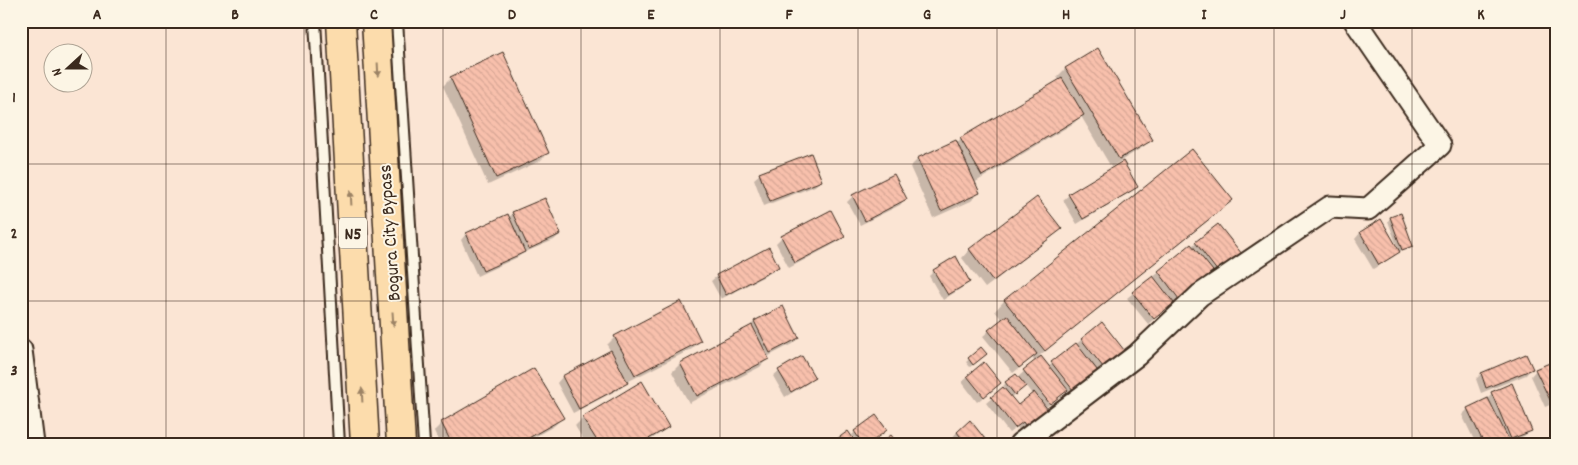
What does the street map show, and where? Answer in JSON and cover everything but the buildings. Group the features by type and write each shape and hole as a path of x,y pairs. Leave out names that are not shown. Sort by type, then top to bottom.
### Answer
{"highway":[{"name":"Bogura City Bypass","path":"341,21 365,444"},
{"name":"Bogura City Bypass","path":"376,21 401,444"}],"street":[{"path":"1020,444 1137,355 1200,295 1330,207 1368,209 1440,146 1355,21"},
{"path":"21,350 33,444"}],"lane":[{"path":"314,21 339,444"},
{"path":"397,21 424,444"}]}
